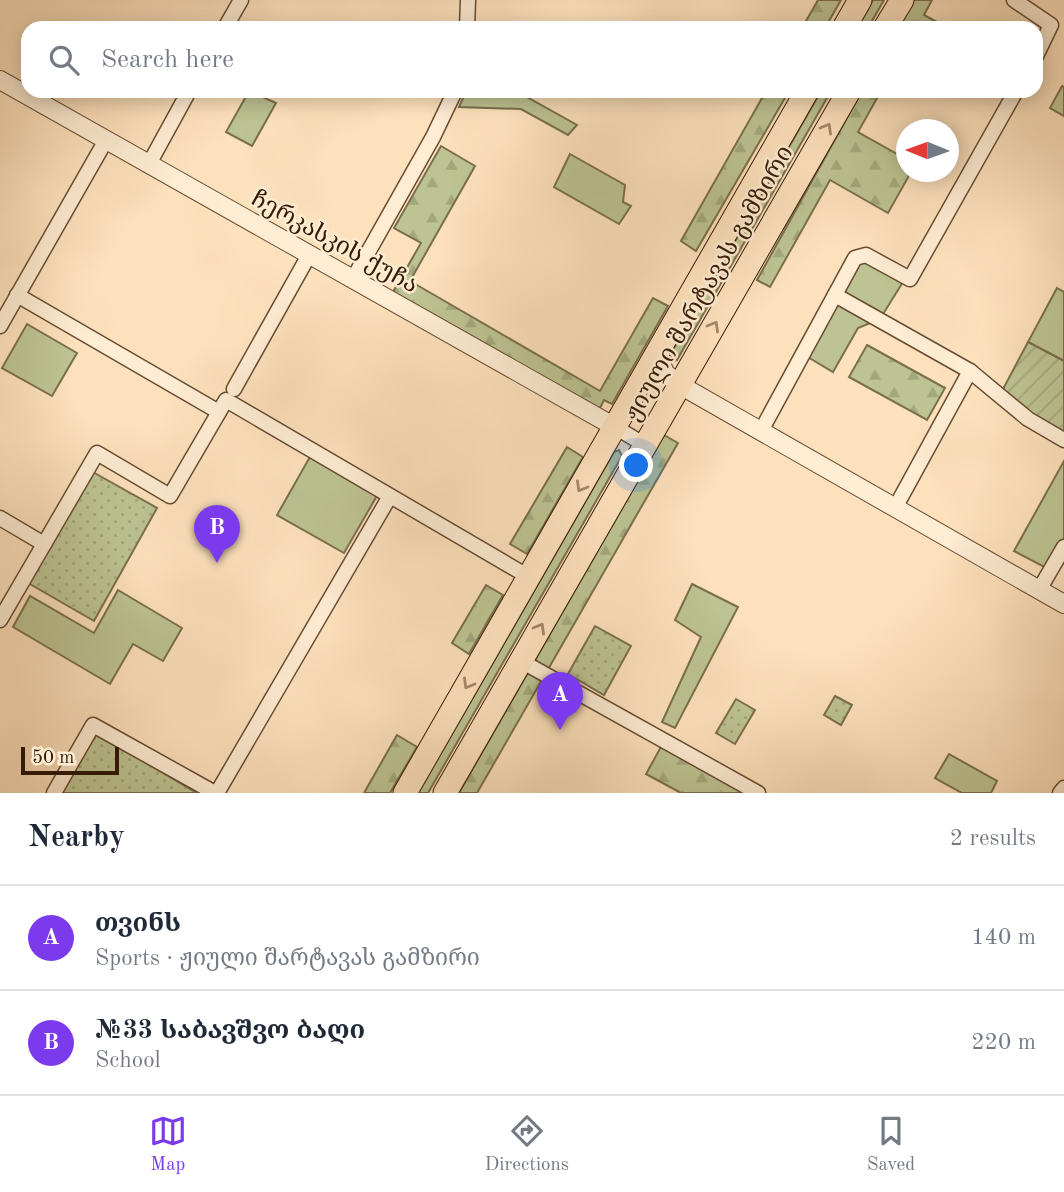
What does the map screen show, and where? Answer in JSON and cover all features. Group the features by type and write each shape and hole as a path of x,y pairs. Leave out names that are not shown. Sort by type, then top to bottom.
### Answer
{"main road":[{"path":"848,21 860,0"},
{"path":"889,21 901,0"},
{"name":"ჟიული შარტავას გამზირი","path":"405,793 803,98"},
{"name":"ჟიული შარტავას გამზირი","path":"445,793 845,98"}],"street":[{"path":"229,21 241,0"},
{"path":"467,21 468,0"},
{"path":"1014,0 1051,25 1043,42"},
{"name":"ჩერკასკის ქუჩა","path":"0,80 21,92"},
{"name":"ჩერკასკის ქუჩა","path":"32,98 645,445"},
{"path":"149,164 185,98"},
{"path":"353,279 433,137 452,98"},
{"path":"761,431 855,258 860,254 910,279 1012,98"},
{"path":"0,326 106,140"},
{"path":"234,389 309,255"},
{"path":"17,295 219,412"},
{"path":"835,295 970,371 1028,419 1064,440"},
{"path":"657,353 665,373 680,385 1064,604"},
{"path":"895,508 970,371"},
{"path":"639,385 660,379 680,385"},
{"path":"0,620 97,453 170,496 226,400 529,578"},
{"path":"54,793 93,725 216,793 390,496"},
{"path":"0,518 44,544"},
{"path":"1040,590 1064,547"},
{"path":"521,661 758,793"}],"green space":[{"path":"818,0 841,0 829,21 806,21"},
{"path":"873,0 884,0 872,21 861,21"},
{"path":"913,0 932,0 924,15 935,21 901,21"},
{"path":"1062,86 1064,87 1064,116 1050,108"},
{"path":"245,98 265,98 276,103 252,146 226,132"},
{"path":"463,98 529,98 577,125 568,135 521,109 459,107"},
{"path":"762,98 785,98 696,251 681,241"},
{"path":"817,98 827,98 677,360 672,361 670,355"},
{"path":"858,98 877,98 858,132 896,153 896,182 905,182 888,213 830,180 770,287 757,280"},
{"path":"441,146 475,166 410,281 600,391 653,298 668,306 612,404 604,400 599,410 393,292 421,243 394,228"},
{"path":"570,154 625,185 623,202 631,206 619,224 554,187"},
{"path":"865,262 903,282 880,319 858,328 833,372 806,356 855,264"},
{"path":"1057,288 1064,292 1064,361 1028,342"},
{"path":"27,324 77,353 52,396 2,368"},
{"path":"1028,342 1064,361 1064,434 1029,415 1002,391"},
{"path":"867,345 945,388 927,420 849,377"},
{"path":"664,435 678,443 477,793 459,793"},
{"path":"567,447 583,457 527,554 510,544"},
{"path":"619,450 622,456 428,793 418,793 614,452"},
{"path":"311,455 378,494 344,553 277,515"},
{"path":"1064,461 1064,540 1048,569 1014,551"},
{"path":"91,471 157,508 94,621 28,583"},
{"path":"692,584 738,607 675,728 662,722 701,637 675,620"},
{"path":"486,585 503,595 469,654 452,643"},
{"path":"118,590 182,628 163,661 133,644 110,684 13,627 30,596 94,633"},
{"path":"595,626 631,646 604,695 568,674"},
{"path":"835,696 852,705 841,725 824,715"},
{"path":"736,699 755,710 735,744 716,733"},
{"path":"96,733 197,793 61,793"},
{"path":"397,735 417,747 390,793 364,793"},
{"path":"662,745 746,793 681,793 646,774"},
{"path":"949,754 997,781 991,793 962,793 935,778"}],"place":[{"name":"№33 საბავშვო ბაღი","path":"217,563"},
{"name":"თვინს","path":"560,730"}]}
